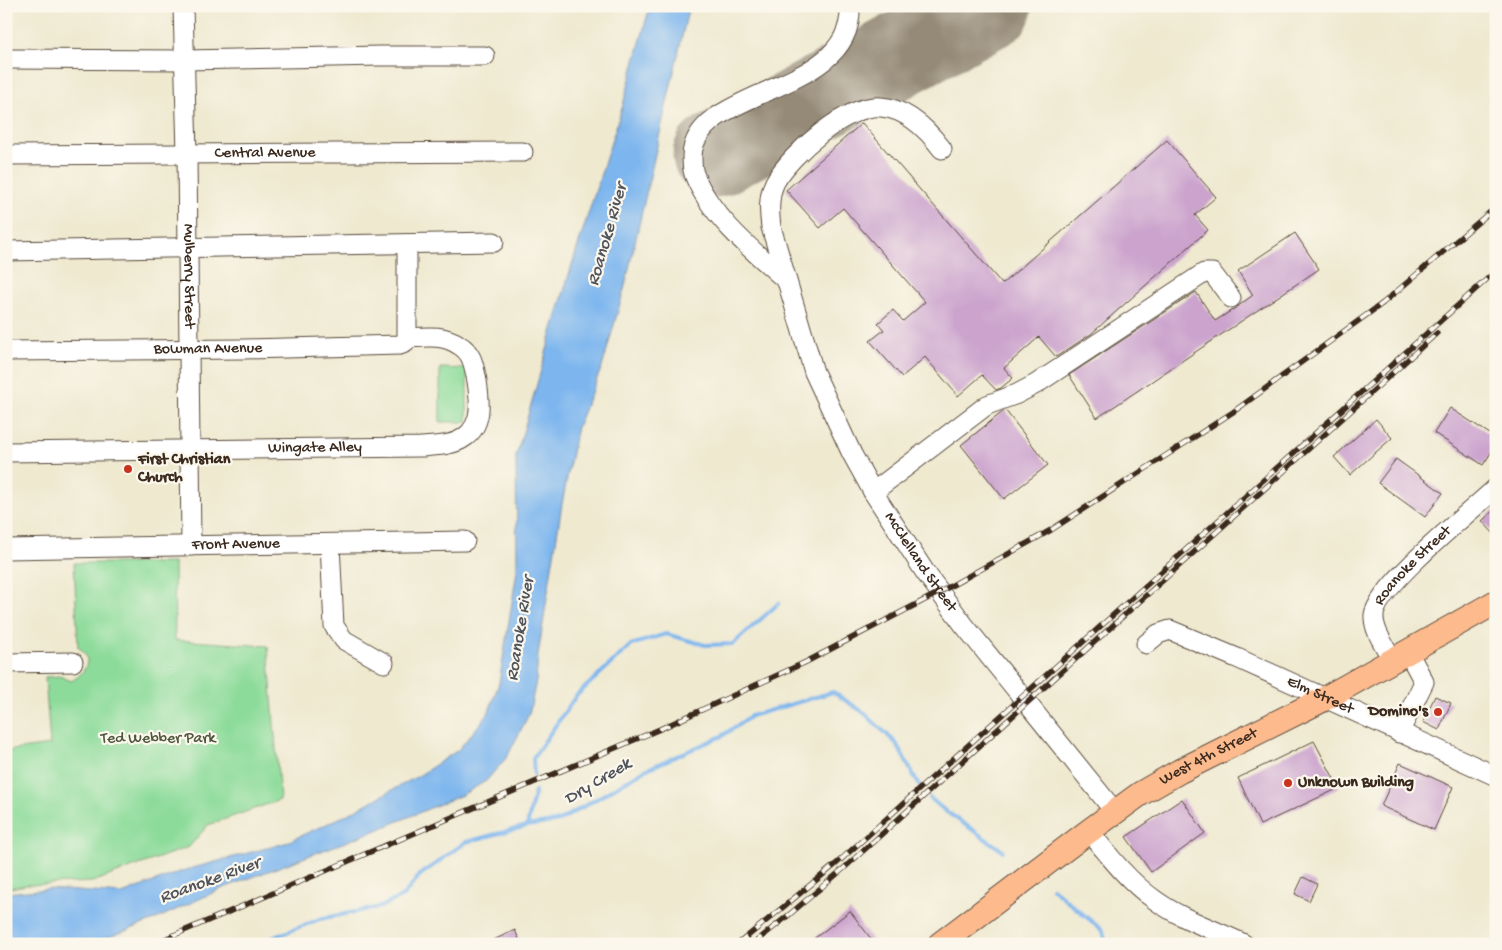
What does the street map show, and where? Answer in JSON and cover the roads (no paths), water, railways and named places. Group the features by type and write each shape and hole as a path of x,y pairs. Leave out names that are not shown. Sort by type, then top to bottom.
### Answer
{"main road":[{"name":"West 4th Street","path":"940,944 1088,830 1140,794 1180,771 1324,699 1496,602"}],"street":[{"name":"Mulberry Street","path":"184,6 190,546"},
{"path":"786,280 730,227 711,204 693,173 692,151 700,132 718,114 766,92 827,58 842,40 848,26 850,6"},
{"path":"6,59 185,60 485,56"},
{"name":"McClelland Street","path":"942,149 920,125 904,113 881,107 862,109 849,115 800,152 774,184 770,198 771,228 814,372 852,454 873,492 925,572 964,625 1115,812"},
{"name":"Central Avenue","path":"6,155 523,152"},
{"path":"6,251 494,242"},
{"path":"407,244 407,338"},
{"path":"873,492 987,405 1017,394 1036,384 1204,273 1212,273 1231,298"},
{"name":"Wingate Alley","path":"6,452 420,447 457,442 466,437 472,430 478,414 480,400 474,363 461,346 451,340 435,336 407,338"},
{"name":"Bowman Avenue","path":"6,351 189,350 400,345 407,338"},
{"name":"Roanoke Street","path":"1399,732 1424,682 1375,624 1374,615 1377,606 1401,574 1496,488"},
{"name":"Front Avenue","path":"6,549 465,541"},
{"path":"330,544 334,626 344,640 384,663"},
{"name":"Elm Street","path":"1146,644 1158,634 1170,630 1496,776"},
{"path":"6,663 74,662"},
{"path":"1088,830 1118,867 1156,901 1175,912 1244,944"}],"water":[{"name":"Roanoke River","path":"650,6 689,6 625,286 603,364 577,427 562,504 538,655 536,681 529,714 507,757 486,781 462,795 377,830 221,889 152,921 91,944 6,944 6,893 49,889 122,894 182,871 285,843 346,815 420,775 458,750 488,714 499,683 517,571 516,456 569,274 622,108"}],"waterway":[{"path":"534,774 533,758 576,696 631,645 666,634 705,645 733,644 779,603"},
{"name":"Dry Creek","path":"263,944 272,938 320,919 380,907 403,896 420,875 466,842 527,826 559,821 645,770 722,736 751,716 833,692 863,712 896,743 919,785"},
{"path":"527,826 535,791"},
{"name":"Dry Creek","path":"930,798 1003,851"},
{"name":"Dry Creek","path":"1052,888 1103,931 1106,944"}],"railway":[{"path":"153,944 660,729 806,662 940,592 1051,530 1233,412 1383,303 1496,207"},
{"path":"738,944 836,864 1496,271"},
{"path":"753,944 843,869 1437,333"}],"place":[{"name":"First Christian Church","path":"128,469"},
{"name":"Domino's","path":"1438,712"},
{"name":"Unknown Building","path":"1288,783"}],"park label":[{"name":"Ted Webber Park","path":"158,739"}]}
